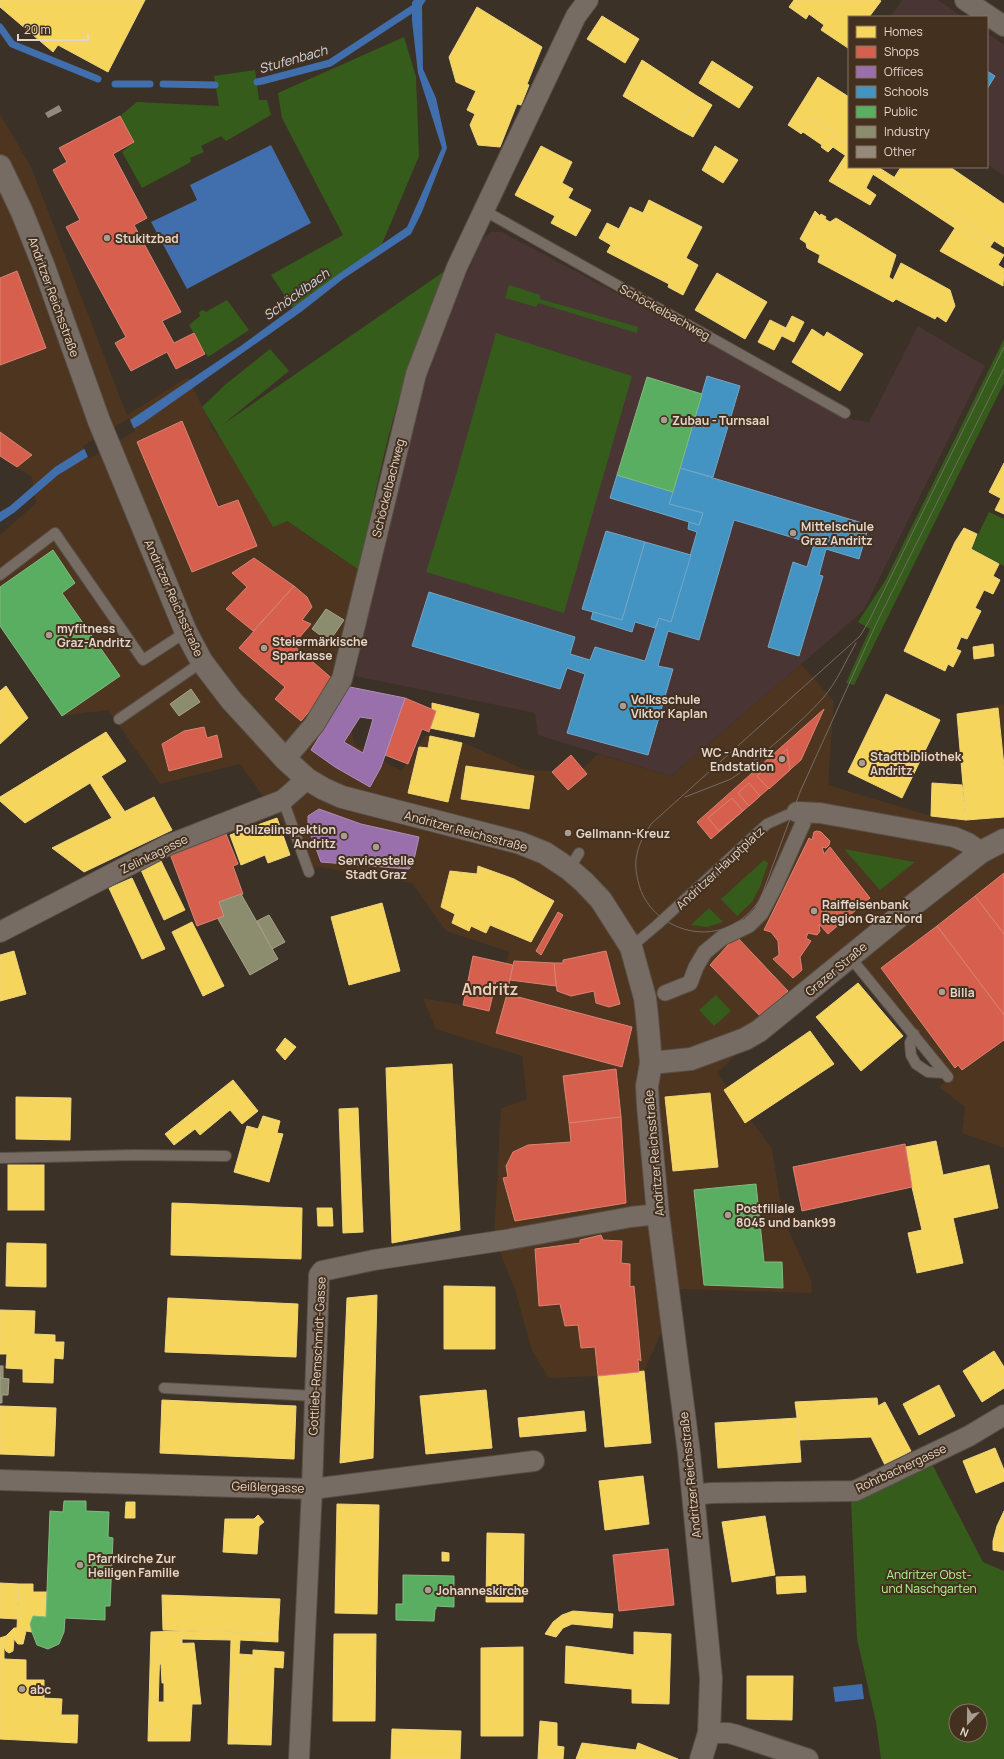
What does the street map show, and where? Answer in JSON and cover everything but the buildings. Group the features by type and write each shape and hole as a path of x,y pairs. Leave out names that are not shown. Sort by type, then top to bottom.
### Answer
{"street":[{"name":"Schöckelbachweg","path":"285,759 314,725 342,679 416,374 457,267 485,211 576,16 588,0"},
{"path":"965,0 1004,26"},
{"name":"Andritzer Reichsstraße","path":"0,166 22,212 44,266 99,421 186,632 202,662 231,700 285,759 307,779 324,790 362,803 520,843 545,853 574,861 584,882 601,900 631,947 645,998 651,1063 647,1086 648,1106 658,1214 694,1495 710,1678 709,1734 701,1759"},
{"name":"Zelinkagasse","path":"0,932 168,845 283,800 307,779"},
{"name":"Andritzer Hauptplatz","path":"800,817 820,812 954,837 968,843 981,852"},
{"path":"665,993 690,983 696,967 705,952 722,938 749,925 760,913 775,886 800,817"},
{"name":"Grazer Straße","path":"651,1063 691,1059 745,1040 759,1031 917,902 981,852 1004,840"},
{"name":"Gottlieb-Remschmidt-Gasse","path":"299,1759 312,1489 319,1275 322,1271 374,1260 505,1240 624,1218 658,1214"},
{"name":"Rohrbachergasse","path":"694,1495 712,1493 855,1491 970,1436 1004,1415"},
{"name":"Geißlergasse","path":"0,1480 312,1489 534,1461"},
{"path":"709,1734 728,1733 736,1735 808,1759"}],"lane":[{"name":"Schöckelbachweg","path":"485,211 845,413"},
{"path":"0,575 55,533 144,660 186,632"},
{"path":"119,720 202,662"},
{"path":"283,800 309,872"},
{"name":"Andritzer Hauptplatz","path":"631,947 767,824 787,815 800,817"},
{"path":"850,957 914,1034 946,1075 928,1072 916,1064 911,1054 910,1042 914,1034"},
{"path":"0,1158 134,1155 226,1156"},
{"path":"164,1388 315,1396"}],"shaded area":[{"path":"902,0 938,0 962,16 892,16"},
{"path":"988,34 1004,45 1004,176 988,165"},
{"path":"0,114 31,167 127,415 188,377 214,431 286,521 359,570 344,682 354,744 401,771 426,735 455,739 526,770 579,772 598,754 671,776 801,664 834,701 828,785 931,816 966,820 957,714 1004,704 1004,1148 962,1133 965,1107 939,1087 948,1078 864,973 861,940 810,985 717,1073 772,1149 783,1218 811,1280 812,1293 681,1289 644,1371 598,1376 549,1378 532,1351 515,1290 494,1237 501,1108 527,1099 522,1056 436,1029 423,998 489,1010 496,981 510,952 446,931 412,883 313,866 240,764 160,784 108,710 62,716 0,626 0,535 36,503 32,477 0,456"},
{"path":"490,232 502,232 853,420 869,422 918,326 985,366 863,611 671,776 538,735 535,713 355,676 370,597 406,444 423,387 455,300 482,240"}],"green space":[{"path":"404,37 416,77 419,156 382,244 293,308 271,275 343,235 282,118 278,93"},
{"path":"255,70 259,100 267,100 271,115 226,141 221,136 201,146 204,152 190,158 191,162 142,188 122,152 134,142 120,116 137,102 219,106 214,76"},
{"path":"449,268 419,338 400,394 384,453 359,570 287,521 273,527 202,407 226,384 270,349 289,371 222,425"},
{"path":"509,285 540,295 540,299 638,327 637,333 538,303 536,307 505,298"},
{"path":"227,300 249,330 208,357 189,325 200,316 199,312 203,310 206,312"},
{"path":"496,333 632,376 564,613 426,572 454,482"},
{"path":"1004,339 1004,383 854,685 846,683 870,629 858,622 885,581"},
{"path":"989,512 1004,519 1004,566 971,549"},
{"path":"844,849 915,862 880,890"},
{"path":"764,860 768,863 760,887 752,902 737,916 721,899"},
{"path":"709,908 723,922 707,927 691,925"},
{"path":"716,995 731,1011 714,1026 699,1010"},
{"name":"Andritzer Obst- und Naschgarten","path":"933,1466 983,1562 1004,1571 1004,1759 881,1759 876,1722 857,1639 851,1499 863,1496"}],"water":[{"name":"Schöcklbach","path":"414,0 426,0 422,6 423,69 436,98 447,148 422,212 411,234 343,279 301,312 143,423 58,475 15,512 0,522 0,512 10,506 55,467 130,420 242,345 340,273 407,227 442,148 418,73 412,21 412,2"},
{"path":"271,145 311,223 187,289 151,222 197,200 190,185"},
{"path":"862,1684 864,1699 835,1702 833,1687"}],"pier":[{"path":"129,418 135,431 89,459 83,446"}],"waterway":[{"name":"Stufenbach","path":"257,82 330,63 417,6"},
{"name":"Stufenbach","path":"0,27 12,44 98,79"},
{"name":"Stufenbach","path":"115,84 150,84"},
{"name":"Stufenbach","path":"163,84 215,85"}],"tram line":[{"path":"1004,347 869,621 860,636 651,824 642,839 636,858 640,888 646,901 667,921 680,928 694,931 708,932 722,929 743,918 760,900 800,792 877,622 1004,369"},
{"path":"685,797 731,779 794,727 828,692 837,679 856,643"}],"place":[{"name":"Stukitzbad","path":"107,238"},
{"name":"Zubau - Turnsaal","path":"664,420"},
{"name":"Mittelschule Graz Andritz","path":"793,533"},
{"name":"myfitness Graz-Andritz","path":"49,635"},
{"name":"Steiermärkische Sparkasse","path":"264,648"},
{"name":"Volksschule Viktor Kaplan","path":"623,706"},
{"name":"WC - Andritz Endstation","path":"782,759"},
{"name":"Stadtbibliothek Andritz","path":"862,763"},
{"name":"Gellmann-Kreuz","path":"568,833"},
{"name":"Polizeiinspektion Andritz","path":"344,836"},
{"name":"Servicestelle Stadt Graz","path":"376,847"},
{"name":"Raiffeisenbank Region Graz Nord","path":"814,911"},
{"name":"Billa","path":"942,992"},
{"name":"Postfiliale 8045 und bank99","path":"728,1215"},
{"name":"Pfarrkirche Zur Heiligen Familie","path":"80,1565"},
{"name":"Johanneskirche","path":"428,1590"},
{"name":"abc","path":"22,1689"}],"district":[{"name":"Andritz","path":"490,989"}]}
